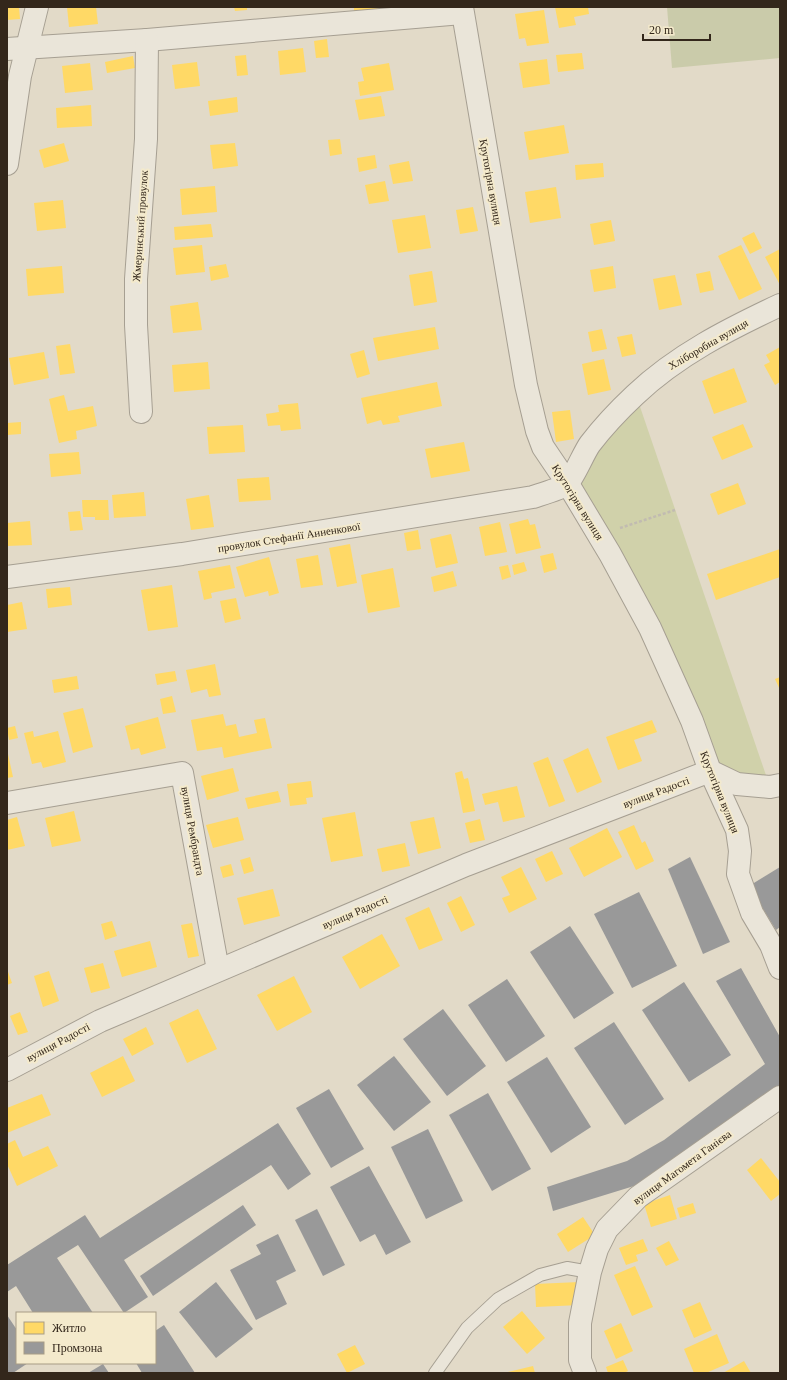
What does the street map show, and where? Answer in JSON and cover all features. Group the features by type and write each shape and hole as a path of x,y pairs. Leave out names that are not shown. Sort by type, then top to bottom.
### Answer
{"street":[{"path":"7,164 20,76 17,49 37,7"},
{"path":"17,49 147,40 462,10"},
{"name":"Крутогірна вулиця","path":"462,10 526,385 537,431 543,447 568,484 599,535 650,628 692,721 710,771 738,830 740,851 738,874 752,913 771,945 780,968"},
{"name":"Жмеринський провулок","path":"141,412 136,325 136,279 146,139 147,40"},
{"name":"Хліборобна вулиця","path":"568,484 589,445 607,424 636,395 664,370 704,344 748,320 780,305"},
{"name":"провулок Стефанії Анненкової","path":"7,577 182,554 525,499 568,484"},
{"path":"710,771 737,784 770,787 780,785"},
{"name":"вулиця Радості","path":"7,1070 100,1021 218,970 466,865 710,771"},
{"name":"вулиця Рембрандта","path":"7,803 182,773 218,970"},
{"name":"вулиця Магомета Ганієва","path":"585,1373 580,1360 580,1323 590,1272 597,1249 607,1229 638,1197 780,1097"}],"lane":[{"path":"435,1373 467,1328 498,1299 540,1275 567,1268 590,1272"}],"path":[{"path":"599,535 675,510"}],"green space":[{"path":"667,7 780,7 780,58 672,68"},
{"path":"636,395 770,787 710,771 568,484"}],"building: Житло":[{"path":"7,7 19,7 20,19 7,20"},
{"path":"67,7 96,7 98,24 69,27"},
{"path":"234,7 247,7 247,10 235,11"},
{"path":"354,7 379,7 379,11 354,12"},
{"path":"555,7 588,7 589,14 574,17 576,25 559,28"},
{"path":"544,10 549,43 527,46 525,38 519,39 515,14"},
{"path":"327,39 329,57 316,58 314,41"},
{"path":"303,48 306,72 280,75 278,51"},
{"path":"582,53 584,69 558,72 556,55"},
{"path":"246,55 248,75 237,76 235,56"},
{"path":"133,56 135,68 107,73 105,62"},
{"path":"547,59 550,84 523,88 519,63"},
{"path":"197,62 200,86 175,89 172,65"},
{"path":"90,63 93,90 65,93 62,66"},
{"path":"389,63 394,90 360,96 358,82 364,81 361,68"},
{"path":"381,96 385,116 359,120 355,100"},
{"path":"237,97 238,112 210,116 208,101"},
{"path":"91,105 92,126 57,128 56,108"},
{"path":"564,125 569,153 529,160 524,132"},
{"path":"340,139 342,154 330,156 328,140"},
{"path":"64,143 69,161 44,168 39,150"},
{"path":"235,143 238,166 213,169 210,145"},
{"path":"375,155 377,168 359,172 357,158"},
{"path":"409,161 413,181 393,184 389,165"},
{"path":"603,163 604,177 576,180 575,165"},
{"path":"385,181 389,201 369,204 365,185"},
{"path":"215,186 217,212 182,215 180,189"},
{"path":"556,187 561,218 530,223 525,192"},
{"path":"63,200 66,228 37,231 34,203"},
{"path":"473,207 478,231 460,234 456,210"},
{"path":"425,215 431,248 398,253 392,220"},
{"path":"611,220 615,241 594,245 590,224"},
{"path":"211,224 213,237 175,240 174,227"},
{"path":"754,232 762,248 750,254 742,238"},
{"path":"202,245 205,272 176,275 173,248"},
{"path":"741,245 762,289 739,300 718,256"},
{"path":"780,249 780,285 765,257"},
{"path":"226,264 229,277 211,281 209,267"},
{"path":"62,266 64,293 28,296 26,269"},
{"path":"613,266 616,288 594,292 590,270"},
{"path":"432,271 437,302 414,306 409,275"},
{"path":"710,271 714,290 700,293 696,274"},
{"path":"675,275 682,305 659,310 653,279"},
{"path":"198,302 202,330 173,333 170,306"},
{"path":"435,327 439,349 378,361 373,338"},
{"path":"602,329 607,349 592,352 588,332"},
{"path":"632,334 636,354 622,357 617,337"},
{"path":"70,344 75,373 60,375 56,346"},
{"path":"780,347 780,382 775,385 764,365 770,362 766,355"},
{"path":"364,350 370,374 357,378 350,354"},
{"path":"44,352 49,378 14,385 9,358"},
{"path":"604,359 611,390 588,395 582,364"},
{"path":"208,362 210,389 174,392 172,365"},
{"path":"734,368 747,402 714,414 702,381"},
{"path":"437,382 442,406 398,416 400,422 383,425 381,420 367,424 361,398"},
{"path":"64,395 68,411 93,406 97,426 76,431 77,439 59,443 49,399"},
{"path":"298,403 301,429 281,431 280,425 268,426 266,414 279,412 278,405"},
{"path":"570,410 574,439 556,442 552,412"},
{"path":"21,422 21,434 7,435 7,423"},
{"path":"743,424 753,447 722,460 712,437"},
{"path":"243,425 245,452 209,454 207,427"},
{"path":"464,442 470,471 431,478 425,449"},
{"path":"79,452 81,474 51,477 49,454"},
{"path":"269,477 271,500 239,502 237,479"},
{"path":"738,483 746,504 718,515 710,494"},
{"path":"144,492 146,516 114,518 112,495"},
{"path":"209,495 214,527 191,530 186,499"},
{"path":"82,500 108,500 109,520 95,520 95,517 83,517"},
{"path":"80,511 83,530 70,531 68,512"},
{"path":"528,519 530,525 535,524 541,548 516,554 509,524"},
{"path":"30,521 32,545 7,546 7,523"},
{"path":"500,522 507,552 485,556 479,527"},
{"path":"418,530 421,549 407,551 404,533"},
{"path":"451,534 458,563 436,568 430,539"},
{"path":"350,544 357,583 337,587 329,548"},
{"path":"780,549 780,577 716,600 707,574"},
{"path":"553,553 557,569 544,573 540,556"},
{"path":"318,555 323,585 301,588 296,559"},
{"path":"269,557 279,593 269,596 268,591 245,597 236,567"},
{"path":"524,562 527,571 514,575 512,565"},
{"path":"230,565 235,588 211,593 212,598 204,600 198,571"},
{"path":"508,565 511,577 502,580 499,567"},
{"path":"393,568 400,607 368,613 361,575"},
{"path":"453,571 457,586 434,592 431,577"},
{"path":"172,585 178,627 148,631 141,590"},
{"path":"70,587 72,605 48,608 46,589"},
{"path":"236,598 241,619 225,623 220,601"},
{"path":"22,602 27,629 7,632 7,605"},
{"path":"215,664 221,695 209,697 207,689 191,693 186,670"},
{"path":"175,671 177,681 157,685 155,674"},
{"path":"77,676 79,689 54,693 52,680"},
{"path":"780,677 780,690 775,679"},
{"path":"172,696 176,712 163,714 160,699"},
{"path":"83,708 93,747 73,753 63,713"},
{"path":"223,714 226,726 236,724 239,737 257,733 254,720 265,718 272,748 224,758 222,747 197,751 191,720"},
{"path":"158,717 166,748 141,755 139,748 131,750 125,726"},
{"path":"652,720 657,732 634,740 642,761 618,770 606,737"},
{"path":"15,726 18,738 9,740 7,728"},
{"path":"33,731 34,737 58,731 66,762 43,768 41,762 32,764 24,733"},
{"path":"588,748 602,782 577,793 563,760"},
{"path":"8,754 13,777 7,778 7,755"},
{"path":"548,757 565,801 549,807 533,763"},
{"path":"233,768 239,791 207,800 201,776"},
{"path":"462,771 464,779 468,778 475,811 463,813 455,773"},
{"path":"311,781 313,797 306,798 307,804 290,806 287,784"},
{"path":"517,786 525,817 503,822 498,802 485,805 482,794"},
{"path":"278,791 281,802 248,809 245,798"},
{"path":"74,811 81,841 52,847 45,818"},
{"path":"355,812 363,856 331,862 322,818"},
{"path":"17,817 25,846 7,850 7,820"},
{"path":"238,817 244,840 213,848 206,825"},
{"path":"434,817 441,848 418,854 410,822"},
{"path":"480,819 485,840 470,843 465,823"},
{"path":"634,825 642,843 645,841 654,861 636,870 618,832"},
{"path":"607,828 622,857 584,877 569,848"},
{"path":"405,843 410,866 382,872 377,849"},
{"path":"552,851 563,874 546,882 535,859"},
{"path":"250,857 254,871 244,874 240,860"},
{"path":"231,864 234,875 223,878 220,867"},
{"path":"521,867 537,899 509,913 502,898 510,895 501,877"},
{"path":"273,889 280,916 244,925 237,898"},
{"path":"461,896 475,925 461,932 447,903"},
{"path":"429,907 443,940 419,950 405,918"},
{"path":"112,921 117,936 105,940 101,924"},
{"path":"192,923 199,956 188,958 181,925"},
{"path":"382,934 400,966 360,989 342,957"},
{"path":"150,941 157,967 122,977 114,951"},
{"path":"103,963 110,988 91,993 84,968"},
{"path":"7,969 12,983 7,985"},
{"path":"49,971 59,1001 43,1007 34,976"},
{"path":"294,976 312,1012 277,1031 257,995"},
{"path":"198,1009 217,1049 187,1063 169,1023"},
{"path":"20,1012 28,1032 18,1035 10,1016"},
{"path":"146,1027 154,1044 132,1056 123,1039"},
{"path":"123,1056 135,1081 102,1097 90,1073"},
{"path":"42,1094 51,1115 7,1133 7,1108"},
{"path":"15,1140 23,1157 48,1146 58,1166 17,1186 7,1164 7,1144"},
{"path":"761,1158 780,1182 780,1194 771,1201 747,1170"},
{"path":"670,1195 677,1219 651,1227 644,1204"},
{"path":"693,1203 696,1213 680,1218 677,1208"},
{"path":"583,1217 595,1235 568,1252 557,1234"},
{"path":"643,1239 648,1251 636,1255 638,1261 626,1265 619,1248"},
{"path":"669,1241 679,1260 666,1266 656,1248"},
{"path":"635,1266 653,1307 632,1316 614,1275"},
{"path":"579,1282 580,1305 536,1307 535,1284"},
{"path":"700,1302 712,1330 694,1338 682,1310"},
{"path":"522,1311 545,1338 527,1354 503,1327"},
{"path":"621,1323 633,1351 616,1359 604,1331"},
{"path":"717,1334 729,1363 706,1373 694,1373 684,1349"},
{"path":"355,1345 365,1364 347,1373 337,1354"},
{"path":"623,1360 628,1371 624,1373 608,1373 606,1367"},
{"path":"744,1361 751,1373 723,1373"},
{"path":"533,1366 535,1373 508,1373 508,1372"}],"building: Промзона":[{"path":"690,857 730,942 703,954 668,869"},
{"path":"780,867 780,927 776,930 749,886"},
{"path":"639,892 677,966 632,988 594,914"},
{"path":"570,926 614,993 574,1019 530,952"},
{"path":"741,968 780,1037 780,1090 677,1162 634,1186 553,1211 547,1187 627,1161 664,1140 765,1064 716,981"},
{"path":"507,979 545,1036 506,1062 468,1005"},
{"path":"684,982 731,1055 689,1082 642,1010"},
{"path":"443,1009 486,1066 447,1096 403,1039"},
{"path":"614,1022 664,1099 625,1125 574,1048"},
{"path":"394,1056 431,1102 394,1131 357,1085"},
{"path":"547,1057 591,1127 551,1153 507,1082"},
{"path":"329,1089 364,1149 331,1168 296,1108"},
{"path":"488,1093 531,1169 492,1191 449,1115"},
{"path":"278,1123 311,1174 288,1190 271,1165 124,1260 148,1297 126,1312 123,1312 78,1245 57,1258 92,1312 32,1312 16,1286 7,1292 7,1265 85,1215 100,1238"},
{"path":"428,1129 463,1201 426,1219 391,1147"},
{"path":"369,1166 411,1242 386,1255 375,1234 360,1242 330,1187"},
{"path":"243,1205 256,1225 153,1296 140,1276"},
{"path":"317,1209 345,1265 323,1276 295,1220"},
{"path":"278,1234 296,1271 276,1281 287,1304 256,1320 230,1270 261,1254 256,1245"},
{"path":"216,1282 253,1329 216,1358 179,1312"},
{"path":"7,1315 16,1328 16,1364 26,1364 13,1373 7,1373"},
{"path":"164,1325 195,1373 142,1373 137,1364 156,1364 156,1330"},
{"path":"103,1364 109,1373 88,1373"}]}
